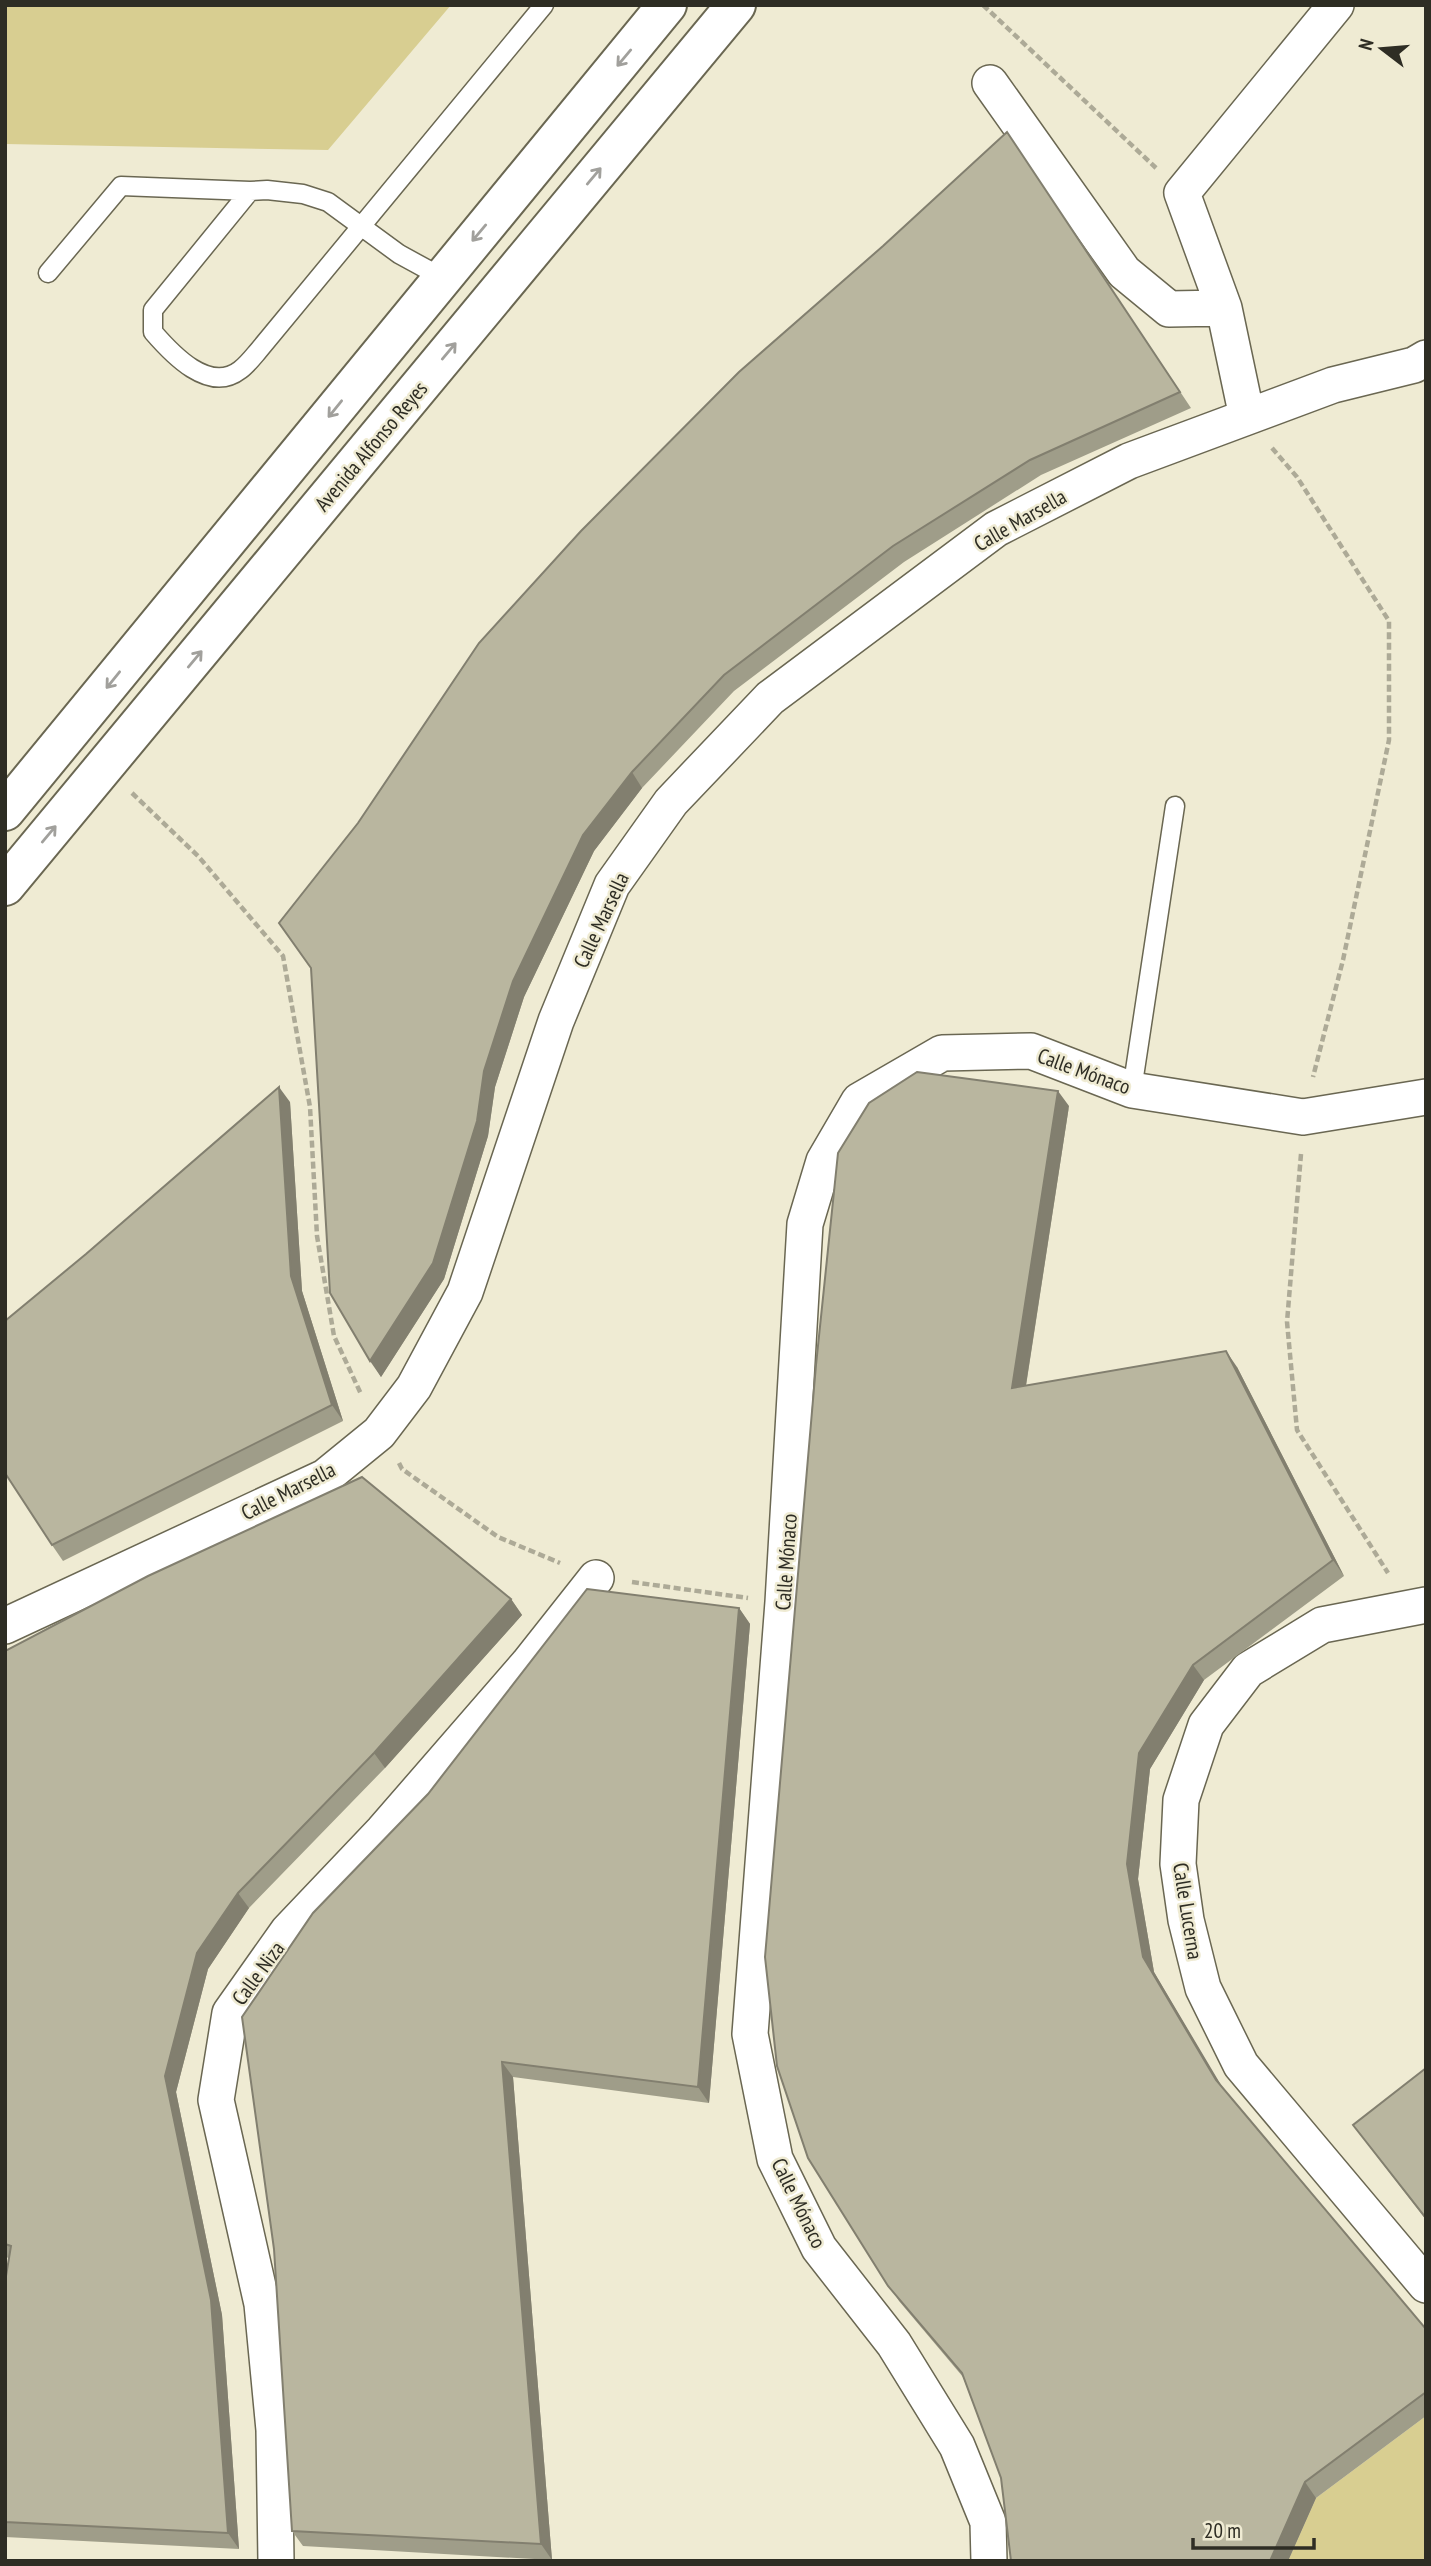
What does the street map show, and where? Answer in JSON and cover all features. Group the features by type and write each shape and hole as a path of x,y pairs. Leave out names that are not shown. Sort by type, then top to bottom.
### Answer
{"main road":[{"path":"5,811 667,5"},
{"name":"Avenida Alfonso Reyes","path":"5,886 736,5"}],"street":[{"path":"1247,417 1224,308 1182,193 1336,5"},
{"path":"990,83 1124,272 1169,309 1224,308"},
{"name":"Calle Marsella","path":"5,1626 325,1477 379,1433 414,1387 465,1293 556,1021 612,885 671,802 770,698 996,529 1129,460 1333,385 1414,365 1426,358"},
{"name":"Calle Mónaco","path":"989,2561 988,2522 957,2446 894,2344 819,2248 775,2159 750,2034 783,1602 806,1224 824,1161 859,1101 942,1054 1031,1051 1132,1090 1303,1118 1426,1097"},
{"name":"Calle Niza","path":"276,2561 274,2430 262,2304 216,2100 230,2013 288,1931 383,1831 510,1685 596,1577"},
{"name":"Calle Lucerna","path":"1418,1606 1322,1625 1248,1670 1206,1725 1181,1800 1178,1864 1186,1920 1203,1988 1241,2065 1426,2285"}],"lane":[{"path":"250,191 153,310 153,332 168,349 199,373 222,378 239,371 259,350 544,5"},
{"path":"48,273 121,186 267,190 303,194 328,201 399,254 443,278"},
{"path":"1132,1090 1175,806"}],"path":[{"path":"983,5 1182,193"},
{"path":"1247,417 1297,477 1389,621 1389,740 1343,960 1303,1118 1287,1322 1297,1430 1418,1606"},
{"path":"105,766 198,856 283,956 310,1107 317,1236 334,1336 379,1433 402,1469 498,1537 596,1577 783,1602"}],"shaded area":[{"path":"5,5 451,5 328,150 5,144"},
{"path":"1426,2416 1426,2561 1288,2561 1316,2498"}],"building":[{"path":"1007,132 1180,392 1030,460 893,546 724,675 632,772 583,835 513,981 484,1071 477,1121 433,1263 370,1361 330,1293 311,968 279,923 358,823 479,643 581,531 739,372 883,246"},
{"path":"917,1072 1058,1091 1012,1388 1226,1351 1333,1560 1193,1665 1139,1753 1127,1864 1143,1957 1216,2080 1426,2329 1426,2392 1305,2482 1270,2561 1011,2561 1001,2478 962,2373 888,2286 808,2158 777,2066 765,1957 816,1365 838,1153 869,1103"},
{"path":"279,1087 291,1276 332,1405 52,1545 5,1473 5,1321"},
{"path":"362,1477 511,1599 374,1753 238,1893 197,1953 165,2076 211,2300 228,2533 5,2522 5,2282 11,2246 5,2244 5,1651 148,1576"},
{"path":"587,1589 739,1608 698,2087 502,2062 541,2544 292,2531 274,2249 242,2017 313,1913 428,1794"},
{"path":"1426,2068 1426,2218 1353,2125"}]}
